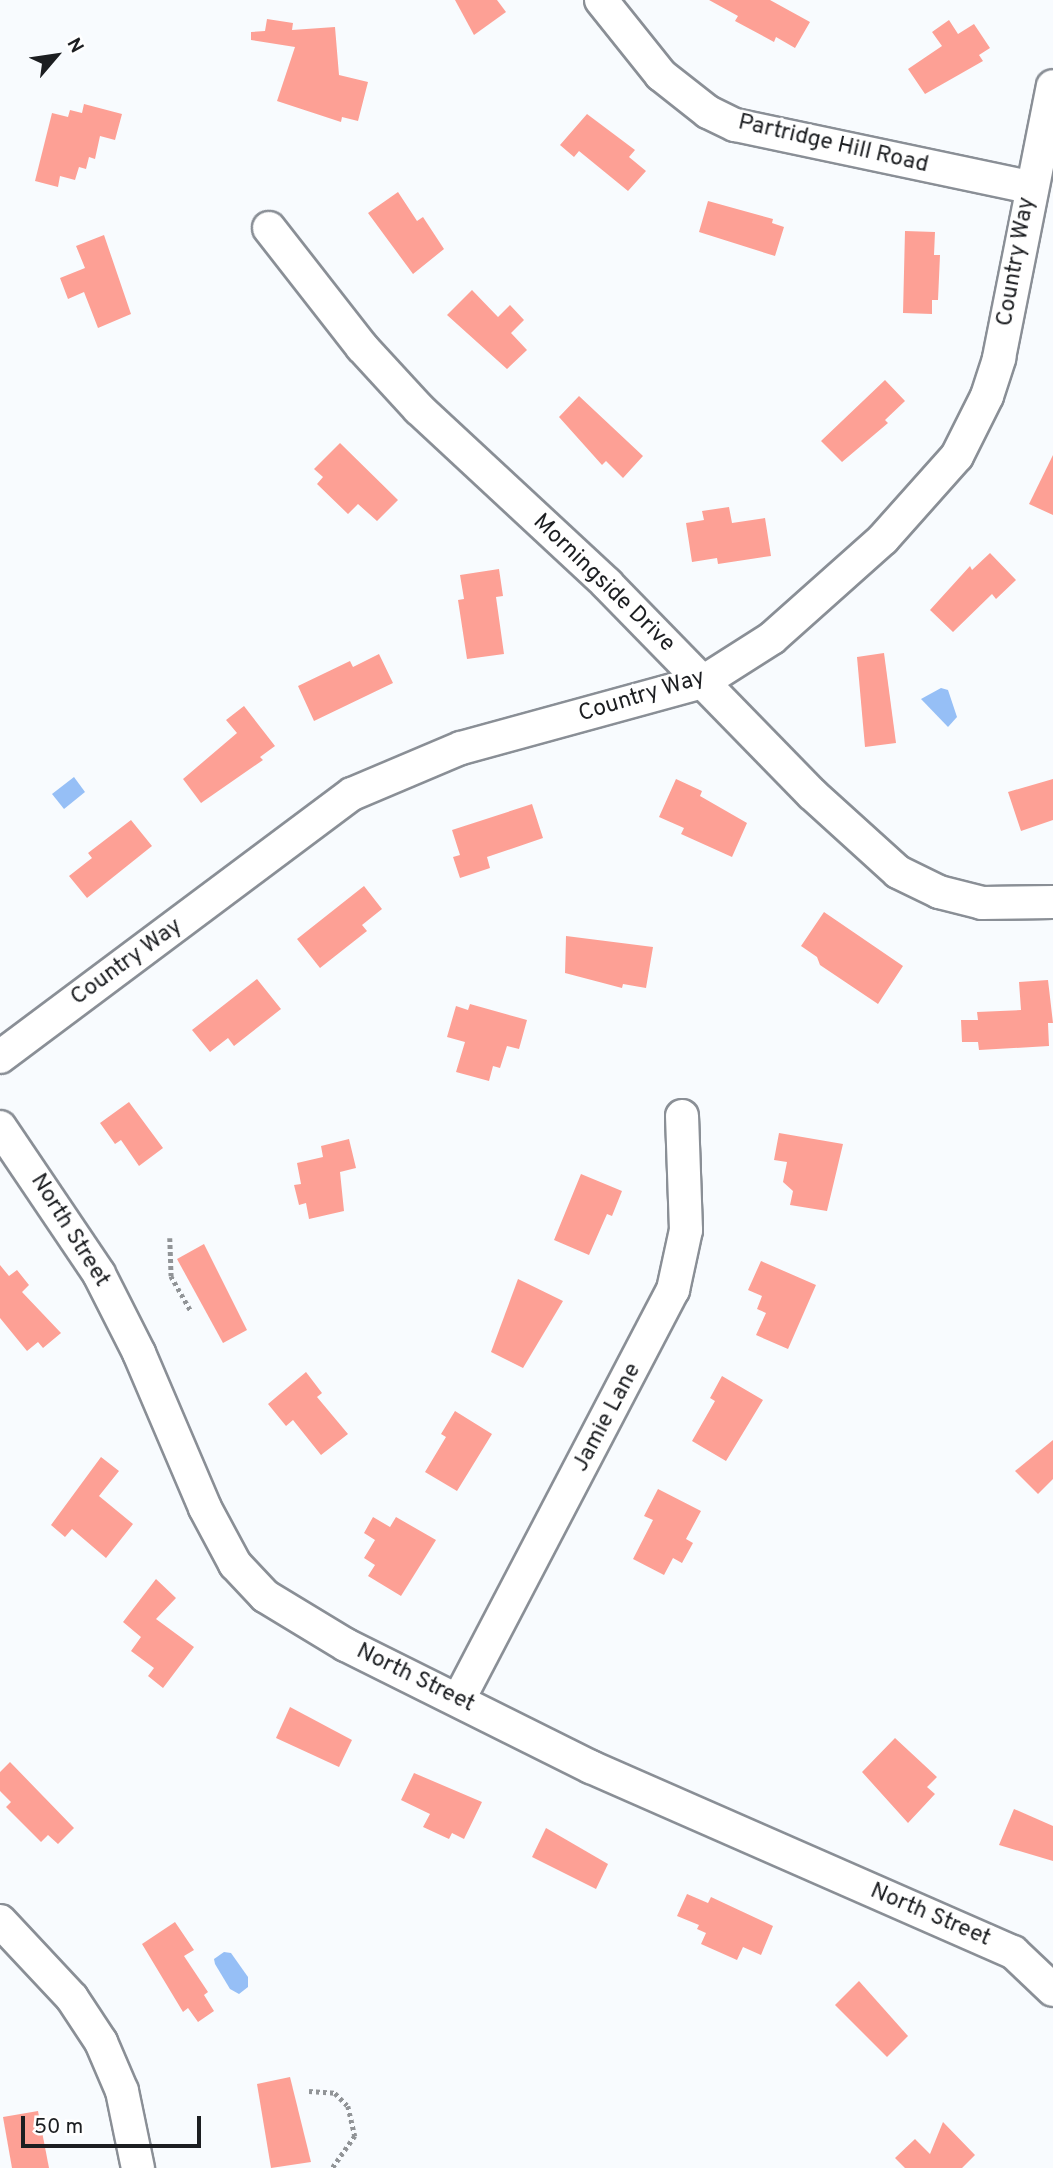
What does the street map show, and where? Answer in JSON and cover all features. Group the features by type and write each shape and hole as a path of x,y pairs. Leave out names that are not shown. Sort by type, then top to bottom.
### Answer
{"street":[{"name":"Partridge Hill Road","path":"601,0 661,75 708,112 735,125 1030,187"},
{"name":"Country Way","path":"0,1057 352,793 377,780 461,748 703,682 772,638 883,539 966,442 999,358 1030,187 1053,86"},
{"name":"Morningside Drive","path":"269,228 362,347 419,409 703,682 812,794 898,872 939,892 971,901 1005,905 1053,902"},
{"name":"Jamie Lane","path":"459,1699 673,1290 686,1230 682,1116"},
{"name":"North Street","path":"0,1127 99,1274 235,1564 265,1596 308,1624 591,1767 1013,1952 1053,1990"},
{"path":"0,1921 72,1998 101,2042 122,2091 138,2168"}],"path":[{"path":"170,1238 171,1276 191,1311"},
{"path":"309,2091 335,2093 348,2106 355,2136 333,2168"}],"water":[{"path":"941,688 948,690 957,717 948,727 921,699"},
{"path":"74,777 85,792 64,809 52,794"},
{"path":"224,1952 231,1953 248,1977 248,1987 239,1994 230,1989 215,1964 214,1959"}],"building":[{"path":"455,0 497,0 506,12 474,35"},
{"path":"709,0 770,0 810,22 795,48 776,37 774,42 735,21 738,16"},
{"path":"267,19 293,23 292,30 335,27 339,75 368,82 358,121 342,117 341,122 277,101 295,47 251,40 251,32 265,31"},
{"path":"949,20 958,34 974,24 990,48 979,55 983,61 925,94 908,69 942,46 932,32"},
{"path":"84,104 122,114 115,140 100,136 95,159 89,157 86,169 79,167 75,180 60,176 58,187 35,181 52,113 68,117 70,110 82,113"},
{"path":"587,114 635,150 629,157 646,171 628,191 579,151 574,157 560,145"},
{"path":"398,192 417,221 423,217 444,249 413,274 368,213"},
{"path":"708,201 773,219 772,223 784,227 775,256 699,232"},
{"path":"905,231 935,232 934,255 940,255 938,300 932,300 932,314 903,313"},
{"path":"104,235 131,314 98,328 84,292 68,299 60,278 85,268 76,246"},
{"path":"472,290 498,317 510,305 524,320 511,333 527,350 507,369 447,315"},
{"path":"885,380 905,401 885,420 888,423 842,462 821,441"},
{"path":"579,396 643,456 623,478 606,461 602,465 559,417"},
{"path":"340,443 398,500 377,521 358,504 348,514 317,484 323,477 314,469"},
{"path":"1053,455 1053,515 1029,504"},
{"path":"729,507 732,523 765,518 771,556 718,564 717,558 692,562 686,523 704,520 702,511"},
{"path":"990,553 1016,580 996,599 992,594 953,632 930,610 970,566 972,570"},
{"path":"499,569 503,596 496,597 504,654 467,659 458,600 464,599 460,575"},
{"path":"884,653 896,743 865,747 857,657"},
{"path":"379,654 393,683 314,721 298,686 350,661 353,667"},
{"path":"244,706 275,746 260,757 263,760 201,803 183,779 237,733 226,720"},
{"path":"676,779 702,791 700,796 747,823 732,857 681,834 684,828 659,817"},
{"path":"1053,779 1053,820 1021,831 1008,792"},
{"path":"532,804 543,838 487,857 490,868 460,878 453,857 460,855 452,830"},
{"path":"131,820 152,846 87,898 69,876 92,858 88,853"},
{"path":"364,886 382,909 362,925 367,931 320,968 297,939"},
{"path":"824,912 903,966 878,1004 820,965 817,957 801,946"},
{"path":"566,936 653,947 646,988 623,984 622,988 565,973"},
{"path":"257,979 281,1009 234,1046 228,1038 210,1052 192,1030"},
{"path":"1048,980 1053,1023 1048,1023 1049,1046 979,1050 978,1042 962,1042 961,1020 978,1020 977,1012 1021,1010 1019,982"},
{"path":"470,1004 527,1020 519,1049 507,1046 500,1068 493,1066 489,1081 456,1072 465,1042 447,1037 456,1006 468,1010"},
{"path":"129,1102 163,1148 139,1166 121,1140 115,1144 100,1123"},
{"path":"779,1133 843,1144 827,1211 790,1205 793,1191 783,1182 787,1162 774,1160"},
{"path":"349,1139 356,1168 340,1172 344,1211 309,1219 306,1203 299,1205 294,1185 301,1184 297,1163 323,1157 321,1146"},
{"path":"581,1174 622,1191 612,1216 607,1214 589,1255 554,1240"},
{"path":"204,1244 247,1330 223,1343 177,1259"},
{"path":"761,1261 816,1285 788,1349 756,1335 766,1313 757,1309 762,1296 748,1290"},
{"path":"0,1265 9,1276 17,1270 29,1285 22,1292 61,1333 43,1348 38,1342 27,1351 0,1318"},
{"path":"518,1279 563,1301 523,1368 491,1352"},
{"path":"306,1372 322,1393 317,1397 348,1434 321,1455 293,1420 286,1426 268,1404"},
{"path":"722,1376 763,1400 726,1461 692,1441 715,1401 710,1398"},
{"path":"455,1411 492,1434 457,1491 425,1472 446,1437 441,1434"},
{"path":"1053,1440 1053,1479 1038,1494 1015,1471"},
{"path":"101,1457 119,1471 99,1496 133,1524 106,1558 72,1529 65,1537 51,1525"},
{"path":"658,1489 701,1511 686,1539 693,1543 682,1563 673,1558 664,1575 633,1559 653,1520 644,1516"},
{"path":"373,1517 390,1527 396,1517 436,1540 401,1596 368,1576 375,1565 364,1558 375,1540 364,1533"},
{"path":"156,1579 176,1598 156,1619 194,1647 163,1688 148,1676 154,1668 131,1651 141,1637 123,1622"},
{"path":"290,1707 352,1740 339,1767 276,1738"},
{"path":"895,1738 937,1777 927,1787 935,1794 908,1823 862,1772"},
{"path":"10,1762 74,1828 58,1844 48,1835 41,1842 6,1807 11,1802 0,1791 0,1772"},
{"path":"414,1773 482,1802 464,1839 452,1833 449,1839 423,1827 430,1814 401,1800"},
{"path":"1014,1809 1053,1826 1053,1861 999,1845"},
{"path":"546,1828 608,1864 596,1889 532,1857"},
{"path":"687,1894 708,1903 711,1897 773,1926 761,1955 743,1947 737,1960 701,1944 706,1933 697,1929 699,1925 677,1916"},
{"path":"175,1922 194,1950 184,1956 208,1992 204,1995 214,2011 198,2022 188,2008 183,2012 142,1944"},
{"path":"859,1981 908,2036 887,2057 835,2005"},
{"path":"290,2077 311,2162 271,2168 257,2084"},
{"path":"38,2111 49,2168 12,2168 3,2117"},
{"path":"943,2122 975,2155 962,2168 905,2168 895,2158 915,2139 930,2154"}]}
